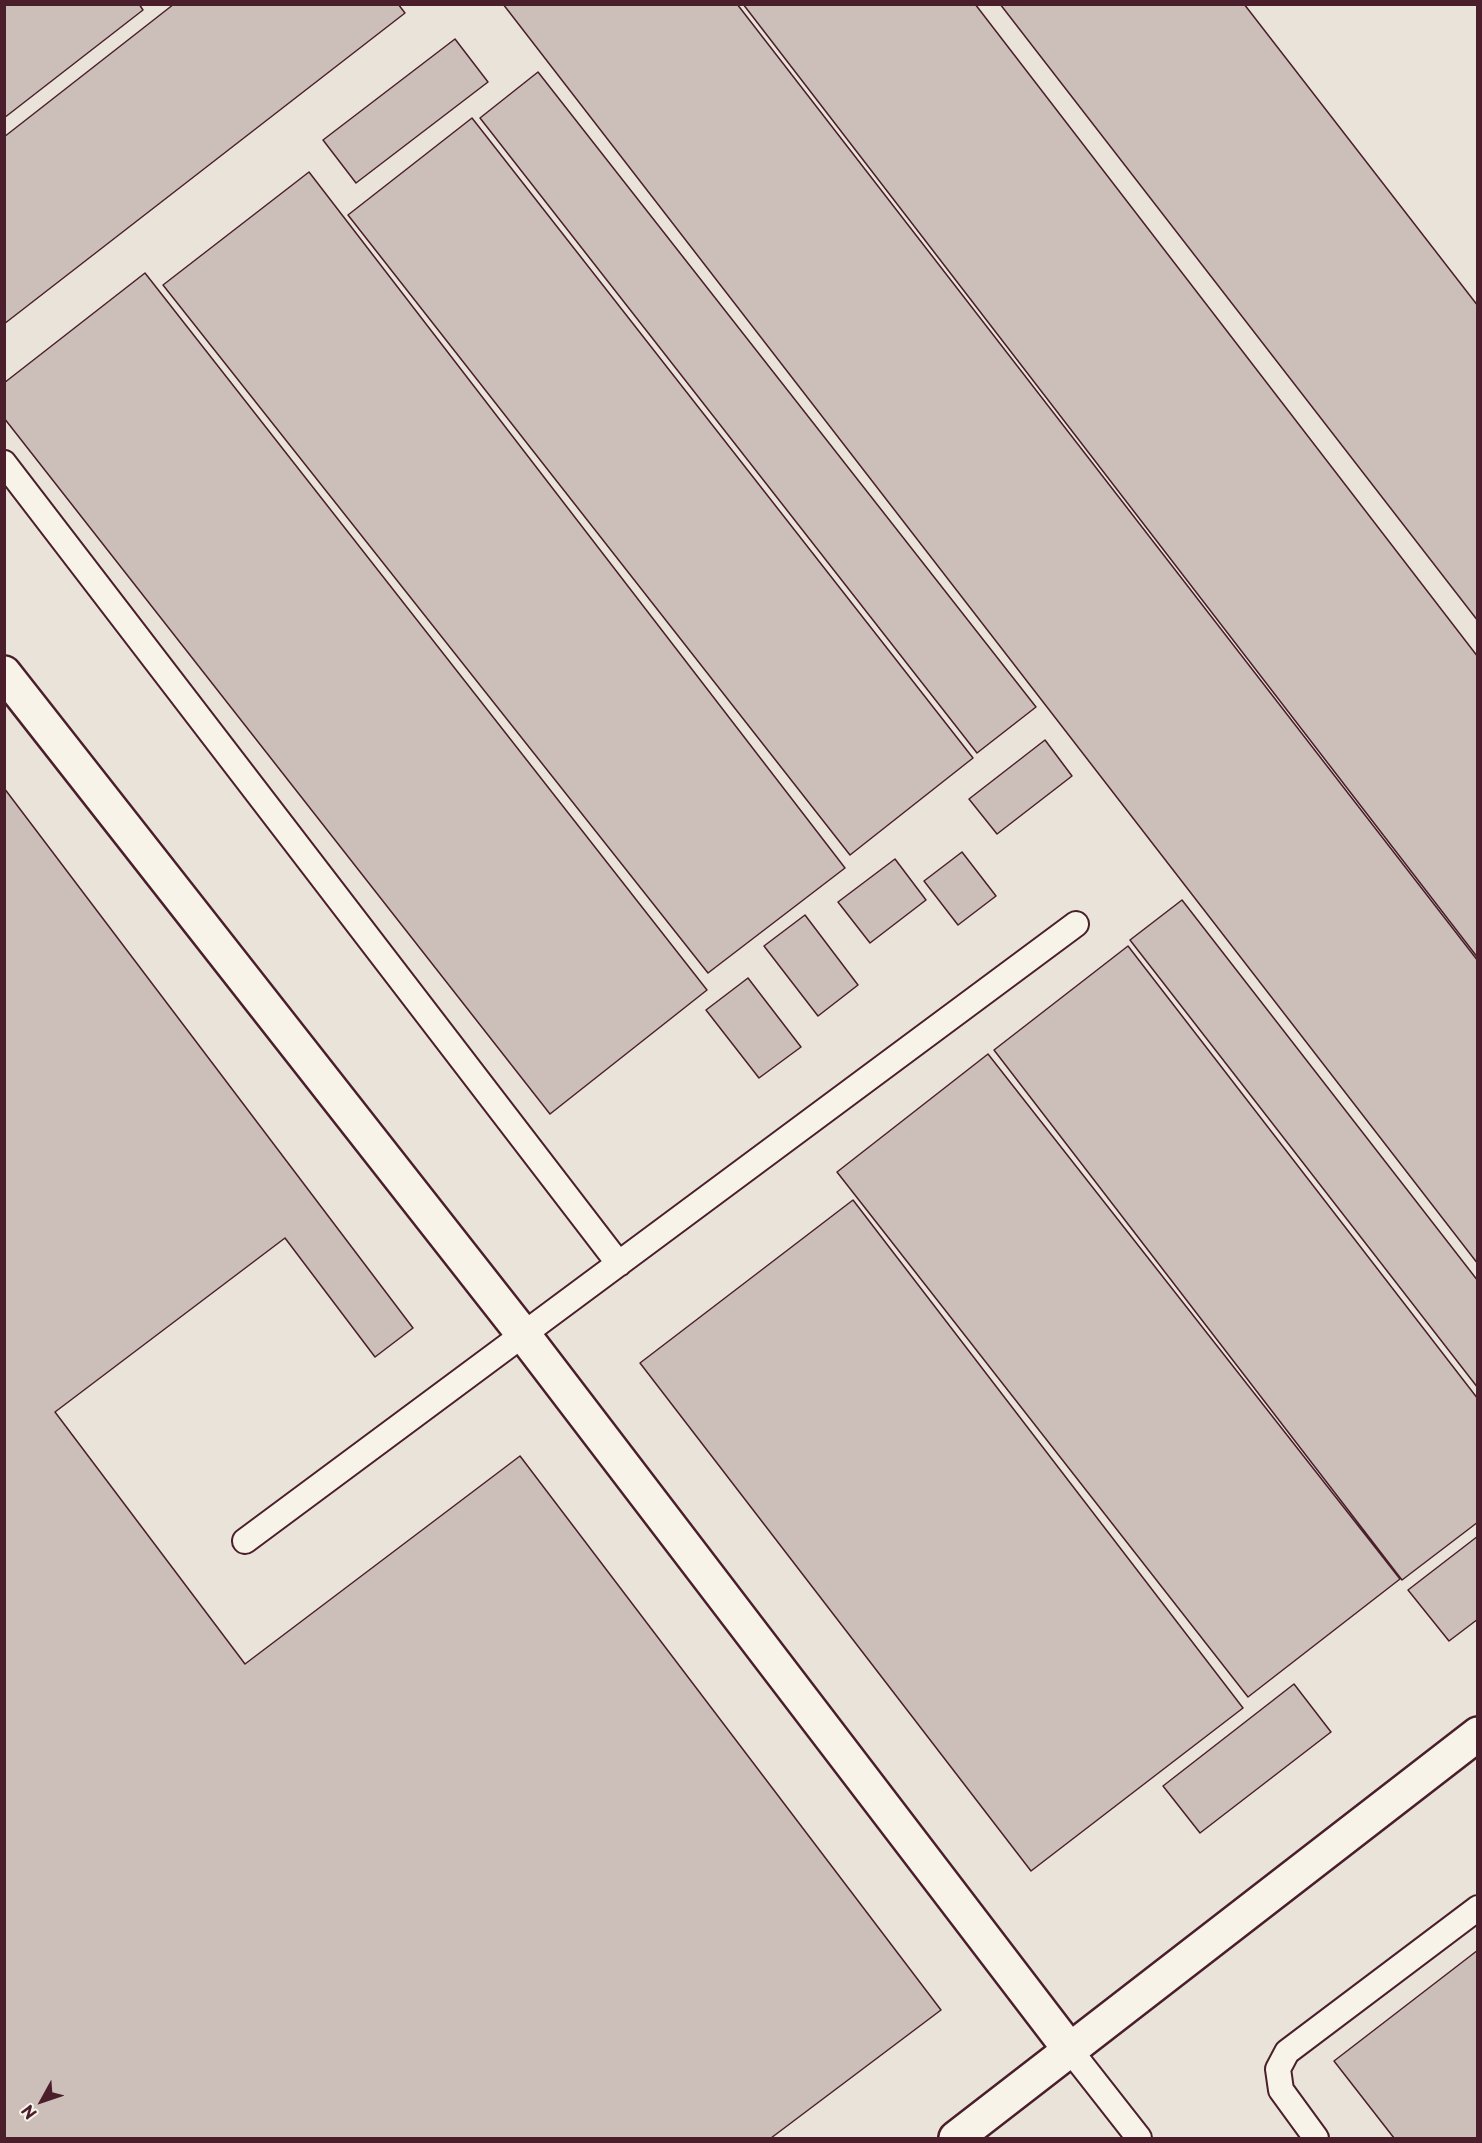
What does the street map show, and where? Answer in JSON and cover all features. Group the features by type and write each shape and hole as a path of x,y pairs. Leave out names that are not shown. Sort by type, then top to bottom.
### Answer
{"street":[{"path":"4,673 523,1334 1070,2050"},
{"path":"956,2139 1478,1734"}],"lane":[{"path":"4,463 618,1264"},
{"path":"245,1541 1076,924"},
{"path":"1316,2139 1281,2090 1278,2069 1287,2052 1478,1908"},
{"path":"1070,2050 1139,2139"}],"shaded area":[{"path":"5,5 1477,5 1477,2138 5,2138"}],"building":[{"path":"4,4 139,4 143,10 4,118"},
{"path":"174,4 398,4 405,13 4,324 4,137"},
{"path":"503,4 737,4 1478,961 1478,1264"},
{"path":"743,4 975,4 1478,657 1478,958"},
{"path":"1000,4 1244,4 1478,306 1478,621"},
{"path":"455,39 488,82 356,183 323,140"},
{"path":"538,72 1036,707 977,753 480,118"},
{"path":"472,118 973,758 850,855 348,215"},
{"path":"309,172 845,868 708,973 163,285"},
{"path":"145,273 707,990 550,1114 4,418 4,383"},
{"path":"1045,740 1072,776 997,834 969,799"},
{"path":"4,788 413,1328 375,1357 285,1238 55,1412 245,1664 520,1456 941,2010 771,2138 4,2138"},
{"path":"962,852 996,896 958,925 924,881"},
{"path":"895,859 926,900 870,943 838,902"},
{"path":"1182,900 1478,1281 1478,1388 1130,940"},
{"path":"805,915 858,985 818,1016 764,946"},
{"path":"1128,946 1478,1399 1478,1522 1402,1580 994,1050"},
{"path":"748,978 801,1047 759,1078 706,1010"},
{"path":"988,1054 1400,1579 1248,1697 837,1172"},
{"path":"853,1200 1243,1708 1031,1871 640,1363"},
{"path":"1478,1536 1478,1619 1449,1641 1408,1590"},
{"path":"1294,1684 1331,1732 1200,1833 1163,1786"},
{"path":"1478,1950 1478,2138 1394,2138 1334,2061"}]}
